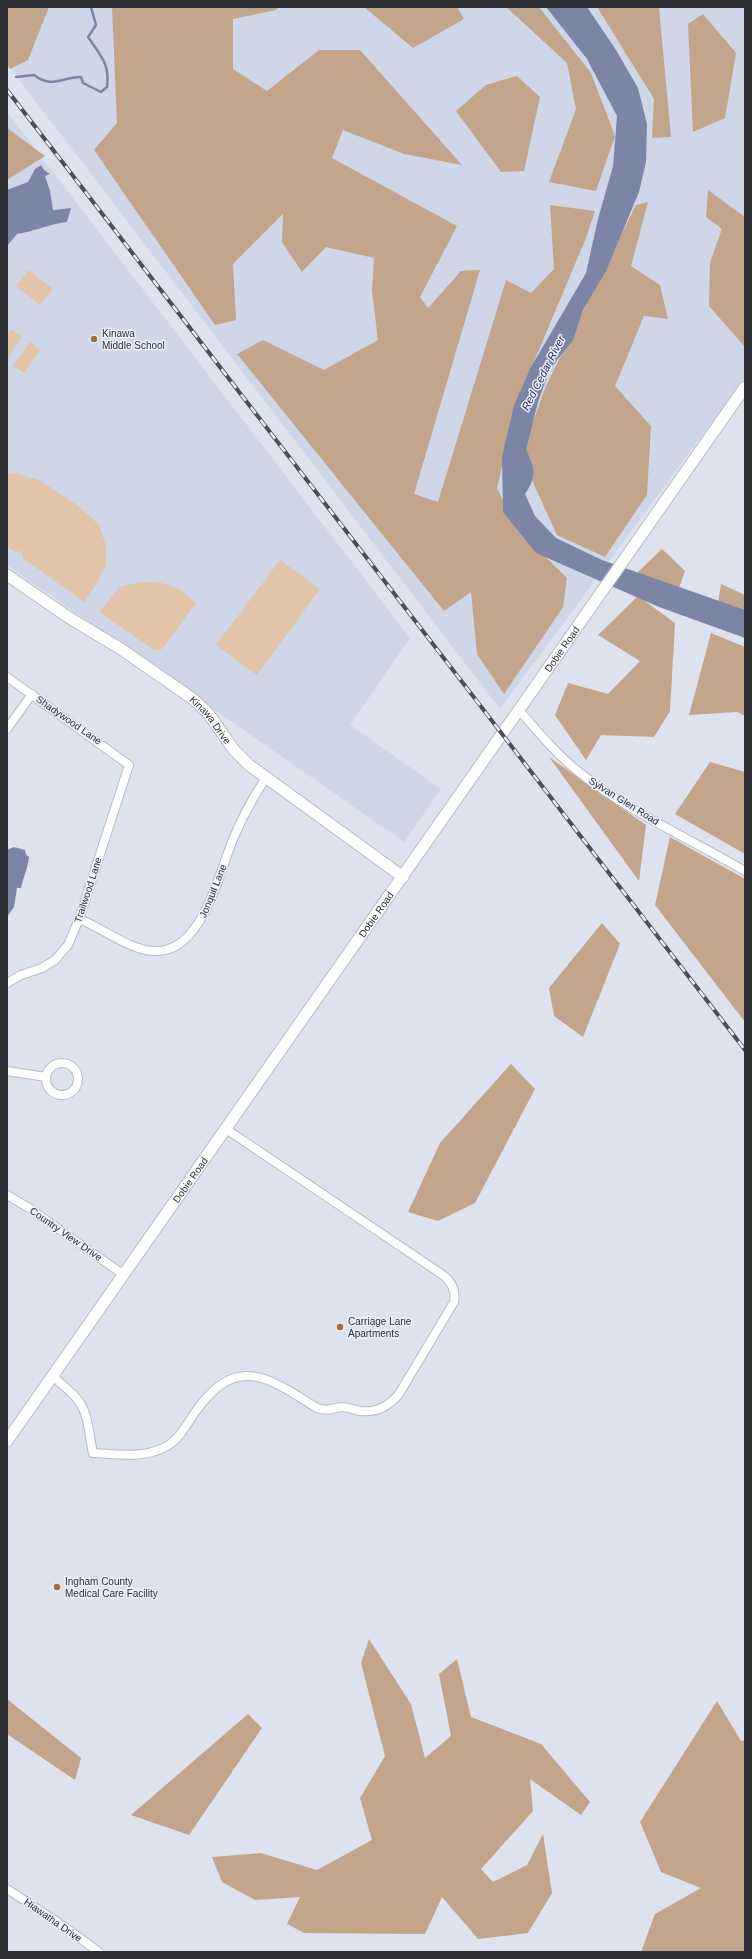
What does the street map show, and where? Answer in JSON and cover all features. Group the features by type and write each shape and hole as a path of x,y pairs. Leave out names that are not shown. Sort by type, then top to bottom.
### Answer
{"street":[{"name":"Dobie Road","path":"7,1441 745,387"},
{"name":"Kinawa Drive","path":"7,575 68,617 121,649 193,699 208,713 234,750 266,778 403,877"},
{"name":"Shadywood Lane","path":"7,677 129,765"},
{"path":"7,730 32,694"},
{"name":"Sylvan Glen Road","path":"519,710 567,761 596,784 649,818 745,870"},
{"name":"Trailwood Lane","path":"7,983 20,975 42,968 55,960 68,945 79,919 129,765"},
{"name":"Jonquil Lane","path":"79,919 141,949 155,951 168,949 180,943 200,922 245,812 266,778"},
{"path":"66,1063 75,1068 79,1078 76,1089 72,1093 62,1096 52,1092 46,1083 46,1077 47,1072 55,1064 66,1063"},
{"path":"7,1071 46,1077"},
{"path":"53,1376 75,1395 82,1405 86,1415 93,1453 148,1453 167,1446 176,1439 212,1391 225,1382 240,1377 255,1376 270,1380 317,1408 324,1410 343,1407 358,1411 371,1411 389,1404 399,1394 454,1302 454,1291 450,1282 443,1275 226,1129"},
{"name":"Country View Drive","path":"7,1195 29,1208 124,1275"},
{"name":"Hiawatha Drive","path":"7,1889 59,1923 99,1952"}],"shaded area":[{"path":"7,7 745,7 745,377 500,709 7,64"},
{"path":"7,7 49,7 28,60 10,69 7,65"},
{"path":"112,7 278,7 276,10 233,19 233,69 267,91 319,50 360,50 462,165 404,154 343,130 332,158 457,226 420,297 428,308 461,271 480,270 414,494 438,502 506,280 531,293 554,269 550,205 595,211 586,238 517,402 497,488 518,530 567,578 563,607 504,694 477,654 471,592 444,611 237,354 263,340 324,370 378,340 372,291 374,258 326,247 302,272 282,242 283,214 233,264 236,320 215,325 94,150 117,123"},
{"path":"364,7 457,7 464,19 413,48"},
{"path":"506,7 539,7 591,73 615,136 596,191 549,182 576,109 567,63"},
{"path":"597,7 659,7 671,137 652,138 654,99"},
{"path":"703,14 736,53 725,118 693,132 688,24"},
{"path":"517,76 540,97 524,171 501,172 456,111 486,85"},
{"name":"Kinawa Middle School","path":"7,112 410,638 350,725 441,789 404,842 7,565"},
{"path":"7,128 45,156 7,180"},
{"path":"708,190 745,217 745,347 709,306 710,262 722,229 706,217"},
{"path":"648,202 631,266 660,285 668,319 644,316 615,386 651,426 647,495 605,557 557,535 521,456 546,386 636,205"},
{"path":"29,270 53,289 40,305 16,286"},
{"path":"11,329 22,337 7,359 7,335"},
{"path":"30,342 40,350 24,373 13,366"},
{"path":"15,473 39,480 77,505 99,525 106,546 106,565 95,586 84,602 23,558 22,551 15,552 7,546 7,474"},
{"path":"662,549 685,571 678,591 637,573"},
{"path":"280,560 320,589 257,675 216,645"},
{"path":"141,582 159,583 172,586 183,592 196,603 162,649 154,650 99,612 120,587"},
{"path":"721,584 745,595 745,613 718,604"},
{"path":"638,596 675,623 670,711 654,737 601,735 586,760 555,715 568,683 608,694 640,661 598,635"},
{"path":"711,633 745,647 745,716 737,712 689,715"},
{"path":"549,757 646,825 639,881"},
{"path":"710,762 745,772 745,854 675,814"},
{"path":"670,837 745,879 745,1022 655,905"},
{"path":"602,923 620,944 583,1037 554,1016 549,988"},
{"path":"511,1064 535,1089 475,1203 438,1221 408,1212 440,1143"},
{"path":"369,1639 411,1704 425,1758 451,1736 439,1674 457,1659 471,1717 541,1744 590,1802 581,1815 530,1779 533,1811 481,1869 493,1882 527,1865 543,1834 552,1893 528,1933 478,1939 442,1897 425,1934 304,1933 287,1924 300,1897 255,1900 222,1882 212,1857 261,1853 317,1870 372,1840 360,1798 385,1756 361,1663"},
{"path":"7,1699 81,1758 75,1780 7,1734"},
{"path":"717,1701 741,1741 745,1740 745,1952 641,1952 655,1914 701,1888 661,1872 640,1822"},
{"path":"248,1714 262,1728 189,1835 131,1815"}],"water":[{"name":"Red Cedar River","path":"546,7 587,7 616,50 638,88 647,124 646,162 639,192 606,271 583,310 573,340 550,369 538,402 526,450 533,467 533,477 525,494 535,516 556,538 602,560 745,610 745,638 659,607 536,553 503,512 502,457 514,405 531,367 586,273 598,219 613,166 617,116 587,59"},
{"path":"41,165 44,170 50,174 45,176 50,191 53,210 71,208 67,222 17,234 7,246 7,190 28,182 35,169"},
{"path":"14,847 25,850 26,855 29,857 21,888 17,888 14,907 7,917 7,850"}],"waterway":[{"path":"16,77 34,75 40,79 52,82 81,77 83,83 101,92 107,87 108,79 104,60 88,37 96,25 91,7"}],"railway":[{"path":"7,90 745,1050"}],"place":[{"name":"Kinawa Middle School","path":"94,339"},
{"name":"Carriage Lane Apartments","path":"340,1327"},
{"name":"Ingham County Medical Care Facility","path":"57,1587"}]}
